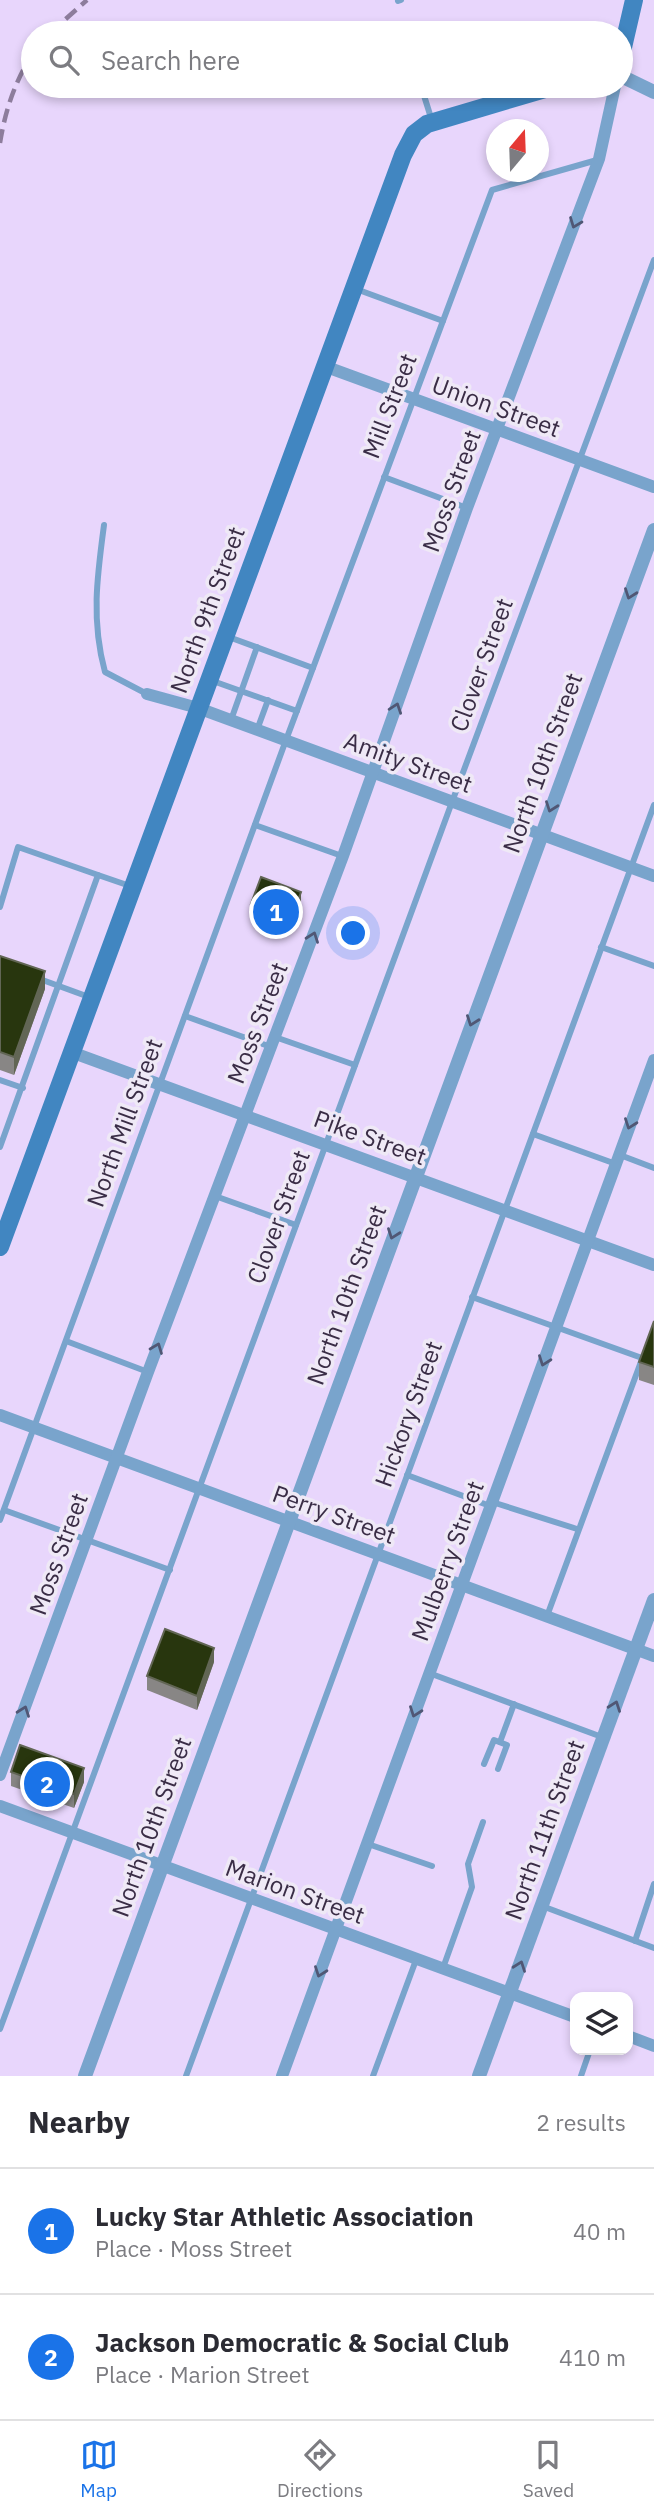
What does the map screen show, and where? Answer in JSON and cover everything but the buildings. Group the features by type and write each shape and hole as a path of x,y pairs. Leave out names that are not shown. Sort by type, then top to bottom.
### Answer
{"main road":[{"path":"629,21 634,0"},
{"name":"North 9th Street","path":"0,1247 403,155 414,134 432,122 514,98"}],"street":[{"path":"633,82 654,92"},
{"name":"Moss Street","path":"0,1775 148,1372 374,772 467,508 599,159 612,98"},
{"name":"Union Street","path":"324,366 654,487"},
{"name":"North 10th Street","path":"85,2076 654,530"},
{"name":"Amity Street","path":"147,694 198,708 654,876"},
{"name":"Pike Street","path":"71,1052 654,1265"},
{"name":"Mulberry Street","path":"282,2076 654,1060"},
{"name":"Perry Street","path":"0,1415 654,1656"},
{"name":"North 11th Street","path":"480,2076 654,1600"},
{"name":"Marion Street","path":"0,1806 570,2015"},
{"path":"633,2038 654,2046"}],"lane":[{"path":"425,98 432,122"},
{"name":"Mill Street","path":"286,740 492,190 599,159"},
{"name":"Clover Street","path":"0,2029 654,260"},
{"path":"353,288 443,321"},
{"path":"384,477 467,508"},
{"path":"104,525 95,592 99,653 105,672 147,694"},
{"path":"224,636 313,668"},
{"path":"231,720 257,648"},
{"path":"208,680 297,711"},
{"path":"257,730 268,700"},
{"name":"North Mill Street","path":"0,1520 286,740"},
{"name":"Hickory Street","path":"186,2076 654,805"},
{"path":"255,825 343,856"},
{"path":"0,906 18,847 132,887"},
{"path":"0,1147 98,875"},
{"path":"601,947 654,966"},
{"path":"23,973 91,997"},
{"path":"185,1016 355,1065"},
{"path":"0,1080 23,1088"},
{"path":"0,1122 8,1125"},
{"path":"533,1133 654,1168"},
{"path":"215,1196 296,1225"},
{"path":"472,1297 642,1358"},
{"path":"66,1341 148,1372"},
{"path":"547,1616 646,1347"},
{"path":"407,1475 578,1530"},
{"path":"4,1510 170,1570"},
{"path":"429,1673 604,1737"},
{"path":"500,1742 514,1704"},
{"path":"484,1764 494,1740 500,1742 507,1745 498,1769"},
{"path":"443,1968 472,1887 468,1864 483,1822"},
{"path":"367,1843 432,1866"},
{"path":"635,1941 654,1884"},
{"path":"542,1906 654,1948"},
{"path":"373,2076 417,1959"},
{"path":"581,2076 588,2055"}],"railway":[{"path":"63,21 87,0"},
{"path":"0,143 5,119 21,74"}],"place":[{"name":"Lucky Star Athletic Association","path":"276,912"},
{"name":"Jackson Democratic & Social Club","path":"47,1784"}]}
